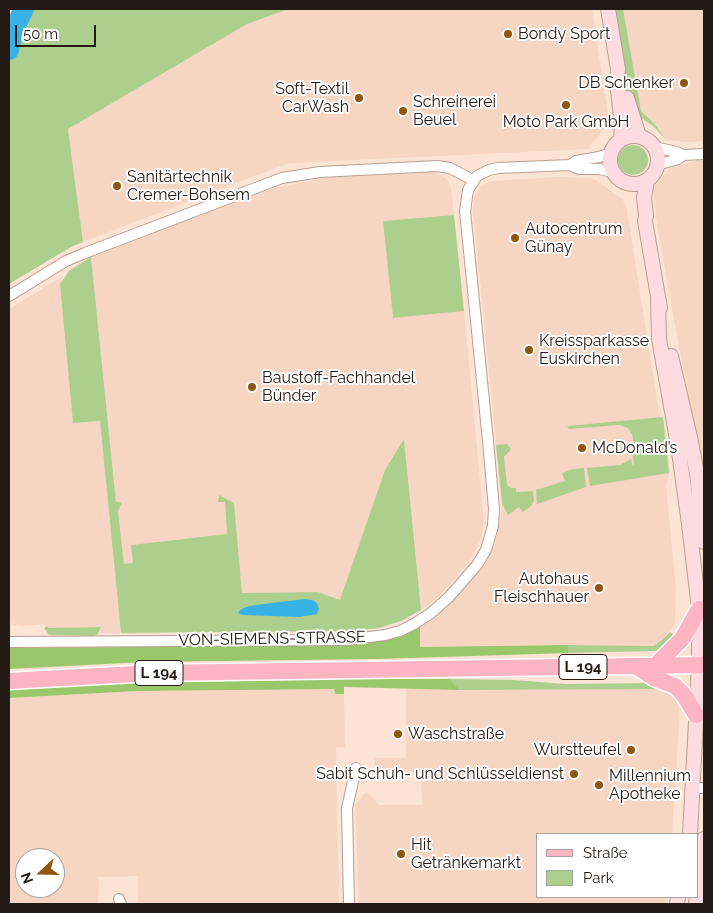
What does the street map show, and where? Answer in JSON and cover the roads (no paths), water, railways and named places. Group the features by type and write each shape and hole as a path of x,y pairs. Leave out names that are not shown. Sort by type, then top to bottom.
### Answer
{"main road":[{"path":"656,665 682,640 699,609"},
{"name":"L 194","path":"9,680 153,673 702,665"},
{"path":"635,666 654,678 675,686 684,694 696,714"}],"street":[{"path":"608,9 618,69 617,81 622,122 621,140"},
{"path":"618,69 623,79 630,112 639,136"},
{"path":"629,136 639,136 647,140 654,147 657,165 653,173 646,180 638,183 626,182 613,172 610,162 611,153 615,145 621,140 629,136"},
{"path":"654,147 683,155 704,154"},
{"path":"570,165 576,160 600,157 611,153"},
{"path":"657,165 678,159 683,155"},
{"path":"9,296 66,262 85,253 282,178 320,172 437,166 450,168 473,180 482,173 492,169 570,165 579,169 599,169 613,172"},
{"name":"VON-SIEMENS-STRASSE","path":"9,642 359,639 385,635 406,628 431,613 449,597 470,575 482,558 489,542 494,518 465,212 468,190 473,180"},
{"path":"646,180 644,198 645,221 658,300 702,489 704,542"},
{"path":"626,182 634,194 645,221"},
{"path":"658,300 659,339 678,445 699,609 702,665 696,714 698,788 690,833"},
{"path":"349,904 347,808 356,768"},
{"path":"698,888 704,839"}],"water":[{"path":"305,599 317,603 319,609 317,614 300,617 243,615 238,613 246,607"}],"waterway":[{"path":"9,50 13,31 24,9"}],"place":[{"name":"Bondy Sport","path":"508,34"},
{"name":"DB Schenker","path":"684,83"},
{"name":"Soft-Textil CarWash","path":"359,98"},
{"name":"Moto Park GmbH","path":"566,105"},
{"name":"Schreinerei Beuel","path":"403,111"},
{"name":"Sanitärtechnik Cremer-Bohsem","path":"117,186"},
{"name":"Autocentrum Günay","path":"515,238"},
{"name":"Kreissparkasse Euskirchen","path":"529,350"},
{"name":"Baustoff-Fachhandel Bünder","path":"252,387"},
{"name":"McDonald’s","path":"582,448"},
{"name":"Autohaus Fleischhauer","path":"599,588"},
{"name":"Waschstraße","path":"398,734"},
{"name":"Wurstteufel","path":"631,750"},
{"name":"Sabit Schuh- und Schlüsseldienst","path":"574,774"},
{"name":"Millennium Apotheke","path":"599,785"},
{"name":"Hit Getränkemarkt","path":"401,854"}]}
